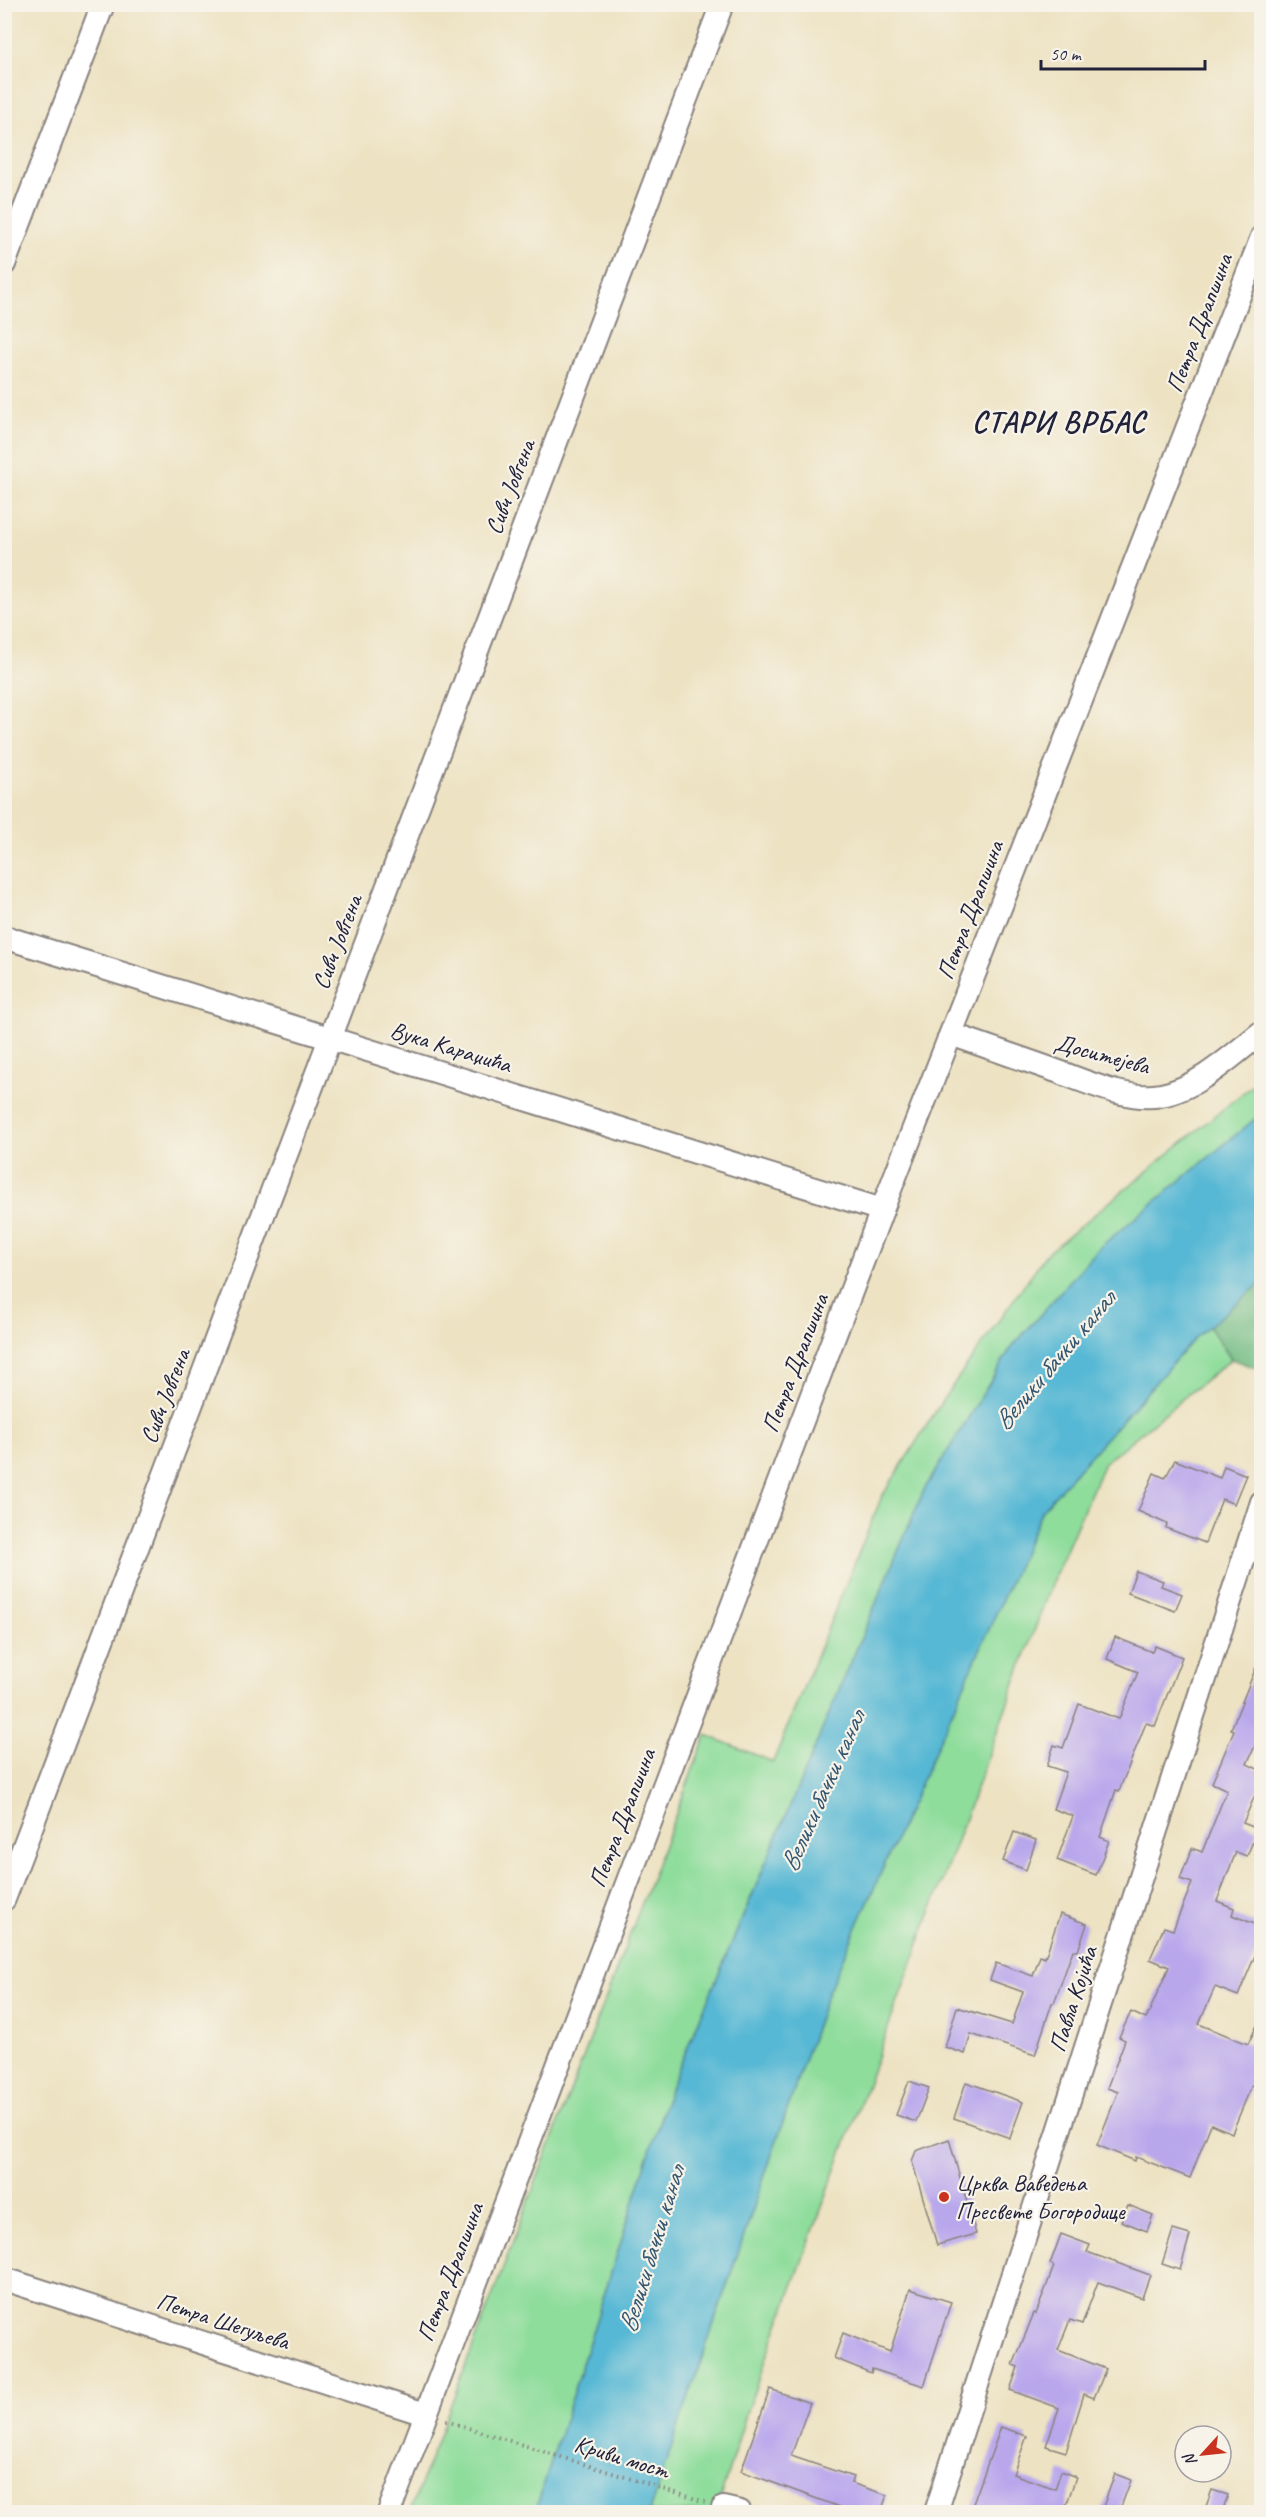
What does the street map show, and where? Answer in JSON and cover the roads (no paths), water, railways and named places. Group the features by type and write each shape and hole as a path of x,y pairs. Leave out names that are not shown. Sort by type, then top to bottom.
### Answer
{"street":[{"path":"4,264 103,4"},
{"name":"Сивч Јовгена","path":"4,1899 722,4"},
{"name":"Петра Драпшина","path":"388,2512 882,1210 1262,237"},
{"name":"Вука Караџића","path":"4,938 882,1210"},
{"name":"Доситејева","path":"951,1034 1089,1083 1135,1096 1150,1096 1174,1091 1198,1079 1262,1032"},
{"name":"Павла Којића","path":"936,2512 1262,1502"},
{"name":"Петра Шегуљева","path":"4,2279 425,2414"}],"water":[{"name":"Велики бачки канал","path":"1261,1114 1261,1283 1195,1338 1042,1510 827,1994 649,2512 535,2512 669,2091 924,1490 1011,1348 1100,1247"}],"place":[{"name":"Црква Ваведења Пресвете Богородице","path":"944,2197"}],"district":[{"name":"СТАРИ ВРБАС","path":"1059,422"}]}
